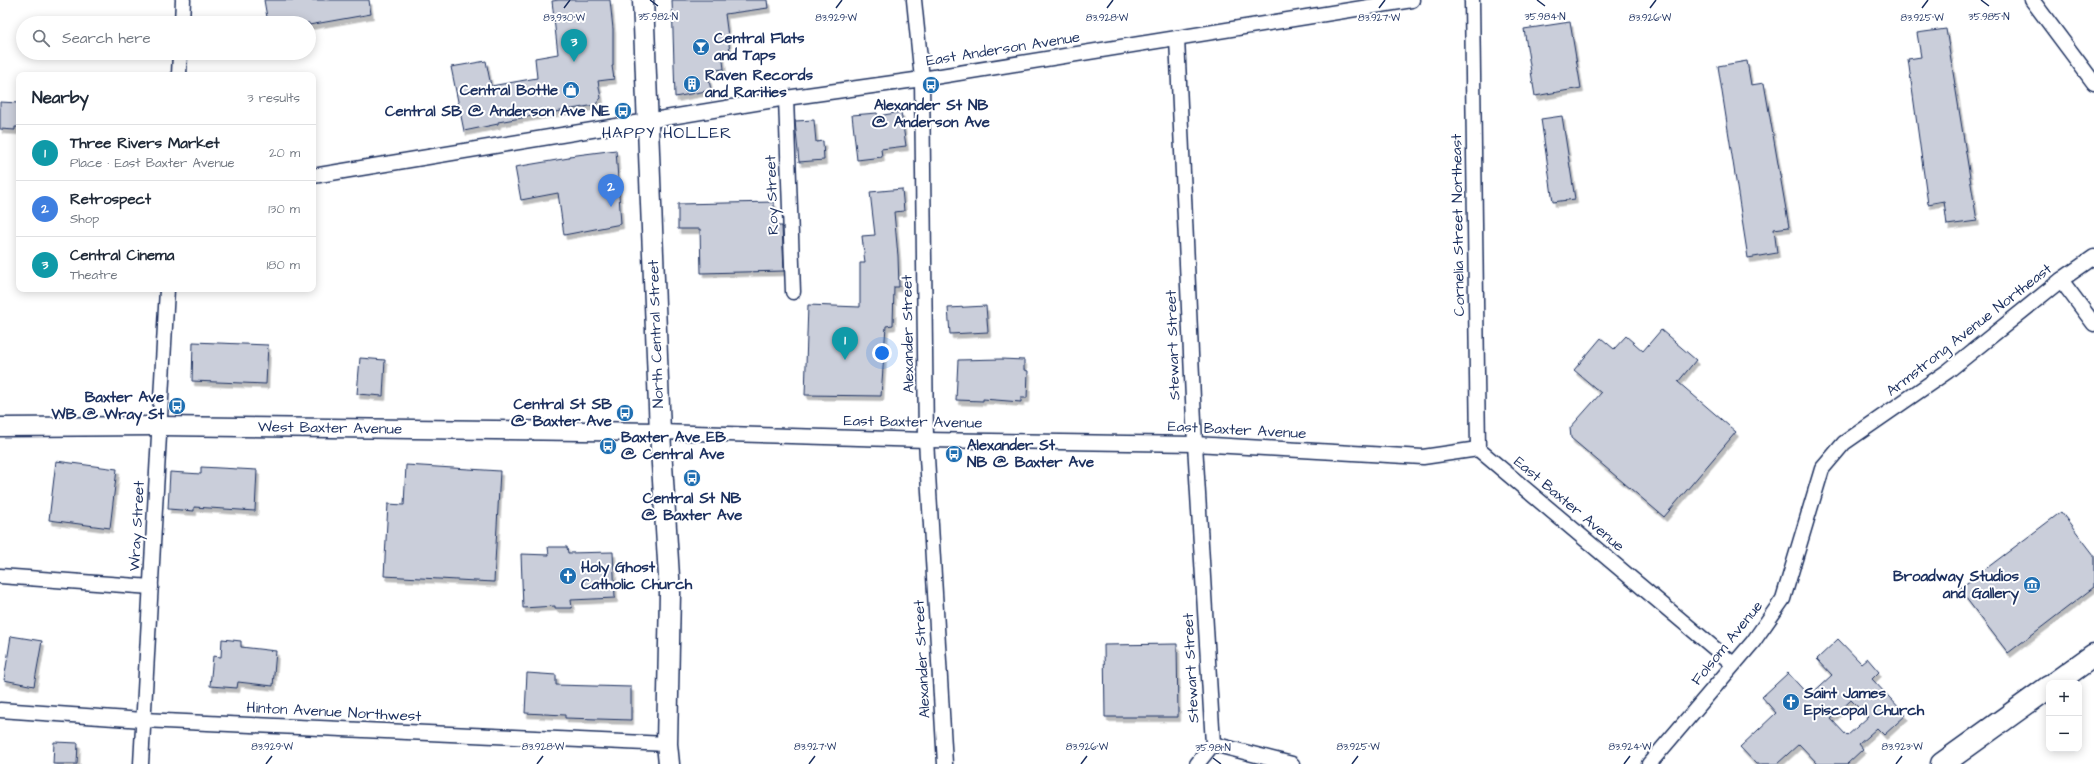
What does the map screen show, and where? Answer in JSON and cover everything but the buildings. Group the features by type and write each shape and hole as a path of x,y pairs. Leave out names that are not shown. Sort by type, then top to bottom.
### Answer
{"main road":[{"name":"North Central Street","path":"643,0 646,121 660,432 670,593 669,764"},
{"path":"2059,680 2094,655"},
{"path":"1942,764 2046,690"}],"street":[{"path":"182,16 183,0"},
{"name":"Alexander Street","path":"914,0 922,79 926,440 945,764"},
{"name":"East Anderson Avenue","path":"316,176 786,98 922,79 1412,0"},
{"name":"Cornelia Street Northeast","path":"1472,0 1478,449"},
{"path":"2032,0 2094,83"},
{"name":"Stewart Street","path":"1177,38 1195,444 1213,744"},
{"path":"179,72 180,60"},
{"name":"Roy Street","path":"786,98 793,292"},
{"name":"Armstrong Avenue Northeast","path":"1844,443 1948,371 2061,280 2094,257"},
{"path":"2061,280 2094,324"},
{"name":"Wray Street","path":"141,764 167,292"},
{"name":"West Baxter Avenue","path":"0,426 160,426 660,432"},
{"name":"East Baxter Avenue","path":"660,432 926,440 1195,444 1423,457 1478,449 1733,664"},
{"name":"Folsom Avenue","path":"1649,764 1753,642 1783,600 1822,469 1844,443"},
{"path":"0,576 151,586"},
{"name":"Hinton Avenue Northwest","path":"0,710 143,720 668,744"},
{"path":"1197,764 1213,744 1292,764"}],"place":[{"name":"Central Flats and Taps","path":"701,47"},
{"name":"Central Cinema","path":"574,62"},
{"name":"Raven Records and Rarities","path":"692,84"},
{"name":"Alexander St NB @ Anderson Ave","path":"931,85"},
{"name":"Central Bottle","path":"571,90"},
{"name":"Central SB @ Anderson Ave NE","path":"623,111"},
{"name":"Retrospect","path":"611,207"},
{"name":"Three Rivers Market","path":"845,360"},
{"name":"Baxter Ave WB @ Wray St","path":"177,406"},
{"name":"Central St SB @ Baxter Ave","path":"625,413"},
{"name":"Baxter Ave EB @ Central Ave","path":"608,446"},
{"name":"Alexander St NB @ Baxter Ave","path":"954,454"},
{"name":"Central St NB @ Baxter Ave","path":"692,478"},
{"name":"Holy Ghost Catholic Church","path":"568,576"},
{"name":"Broadway Studios and Gallery","path":"2032,585"},
{"name":"Saint James Episcopal Church","path":"1791,702"}],"district":[{"name":"HAPPY HOLLER","path":"667,133"}]}
